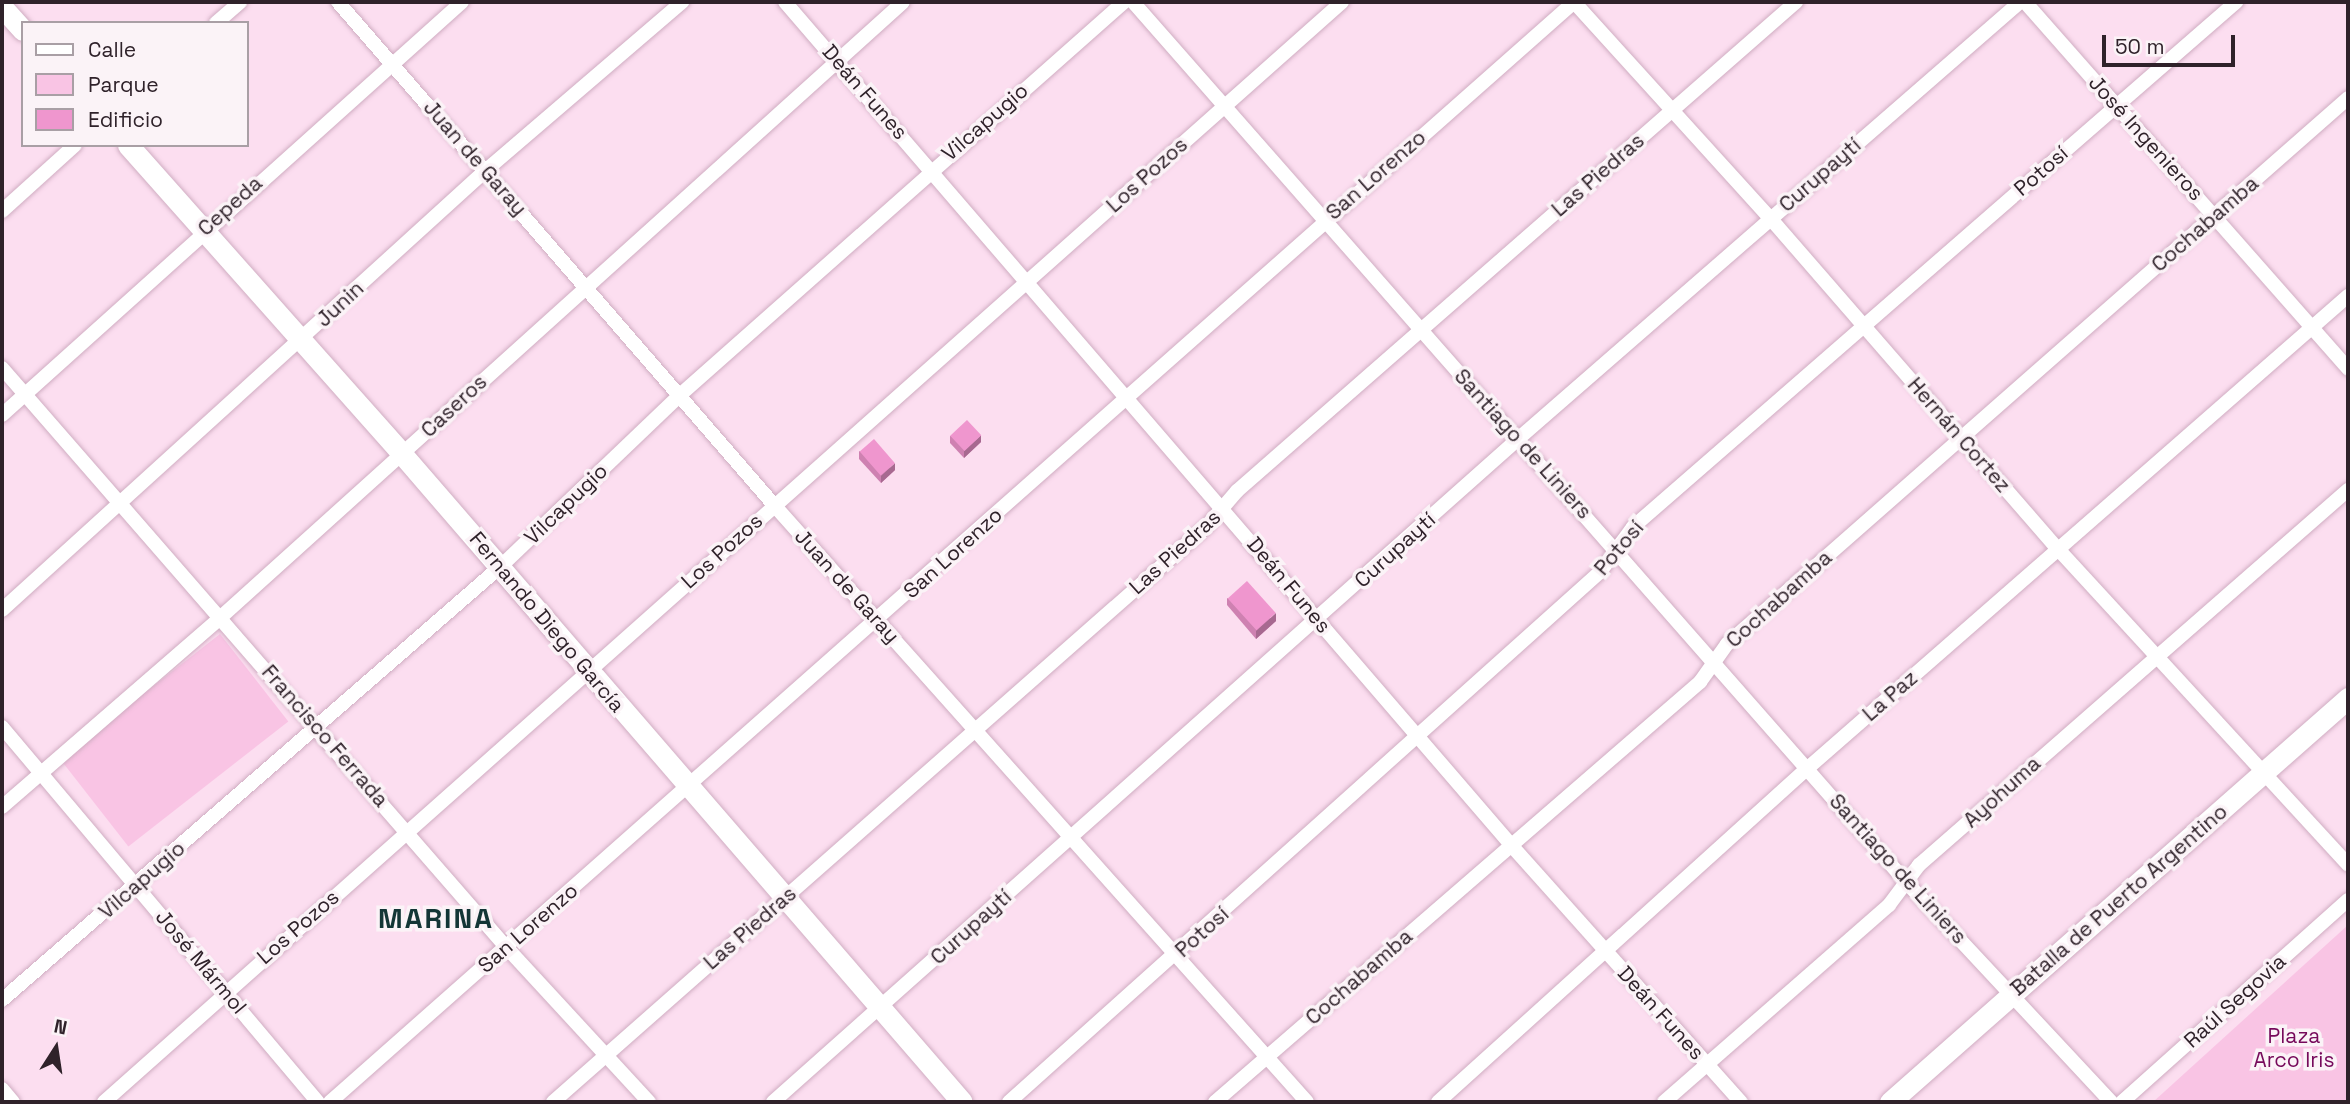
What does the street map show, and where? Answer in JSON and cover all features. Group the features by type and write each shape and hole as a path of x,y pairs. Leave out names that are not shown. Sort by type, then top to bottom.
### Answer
{"main road":[{"path":"2,7 21,28"},
{"name":"Fernando Diego García","path":"130,147 302,339 688,789 785,896 962,1102"},
{"name":"Batalla de Puerto Argentino","path":"1890,1102 2348,698"}],"street":[{"path":"218,21 240,2"},
{"name":"Juan de Garay","path":"338,2 586,284 774,505 1307,1102"},
{"name":"Cepeda","path":"2,415 204,229 462,2"},
{"name":"Junin","path":"2,610 122,504 485,171 682,2"},
{"name":"Deán Funes","path":"785,2 1029,280 1511,845 1741,1102"},
{"name":"Caseros","path":"2,807 221,617 586,284 903,2"},
{"name":"Vilcapugio","path":"2,1000 500,567 680,395 932,169 1124,2"},
{"name":"Santiago de Liniers","path":"1133,2 1618,550 1906,882 2111,1102"},
{"name":"Los Pozos","path":"104,1102 1342,2"},
{"name":"Hernán Cortez","path":"1574,2 1864,324 1960,439 2057,548 2348,864"},
{"name":"San Lorenzo","path":"330,1102 688,789 1126,396 1574,2"},
{"name":"Las Piedras","path":"553,1102 1224,509 1237,491 1420,329 1796,2"},
{"name":"José Ingenieros","path":"2023,2 2216,216 2348,369"},
{"name":"Curupaytí","path":"773,1102 1518,439 1770,218 2023,2"},
{"name":"Potosí","path":"1009,1102 1600,572 1633,527 2236,2"},
{"name":"Cochabamba","path":"1215,1102 1700,682 1713,661 1960,439 2348,98"},
{"path":"2,211 73,147"},
{"name":"La Paz","path":"1438,1102 1607,953 1808,768 2348,296"},
{"name":"Francisco Ferrada","path":"2,368 318,727 506,947 649,1102"},
{"name":"Ayohuma","path":"1664,1102 1889,905 1919,865 2348,490"},
{"name":"José Mármol","path":"2,727 318,1102"},
{"name":"Raúl Segovia","path":"2122,1102 2348,900"},
{"path":"2,1089 13,1102"}],"green space":[{"path":"220,634 288,721 128,846 60,759"},
{"name":"Plaza Arco Iris","path":"2348,925 2348,1102 2153,1102"}],"building":[{"path":"967,420 981,435 965,451 950,436"},
{"path":"874,439 895,463 881,476 860,451"},
{"path":"1247,581 1276,613 1256,630 1228,598"}],"district":[{"name":"MARINA","path":"436,918"}]}
